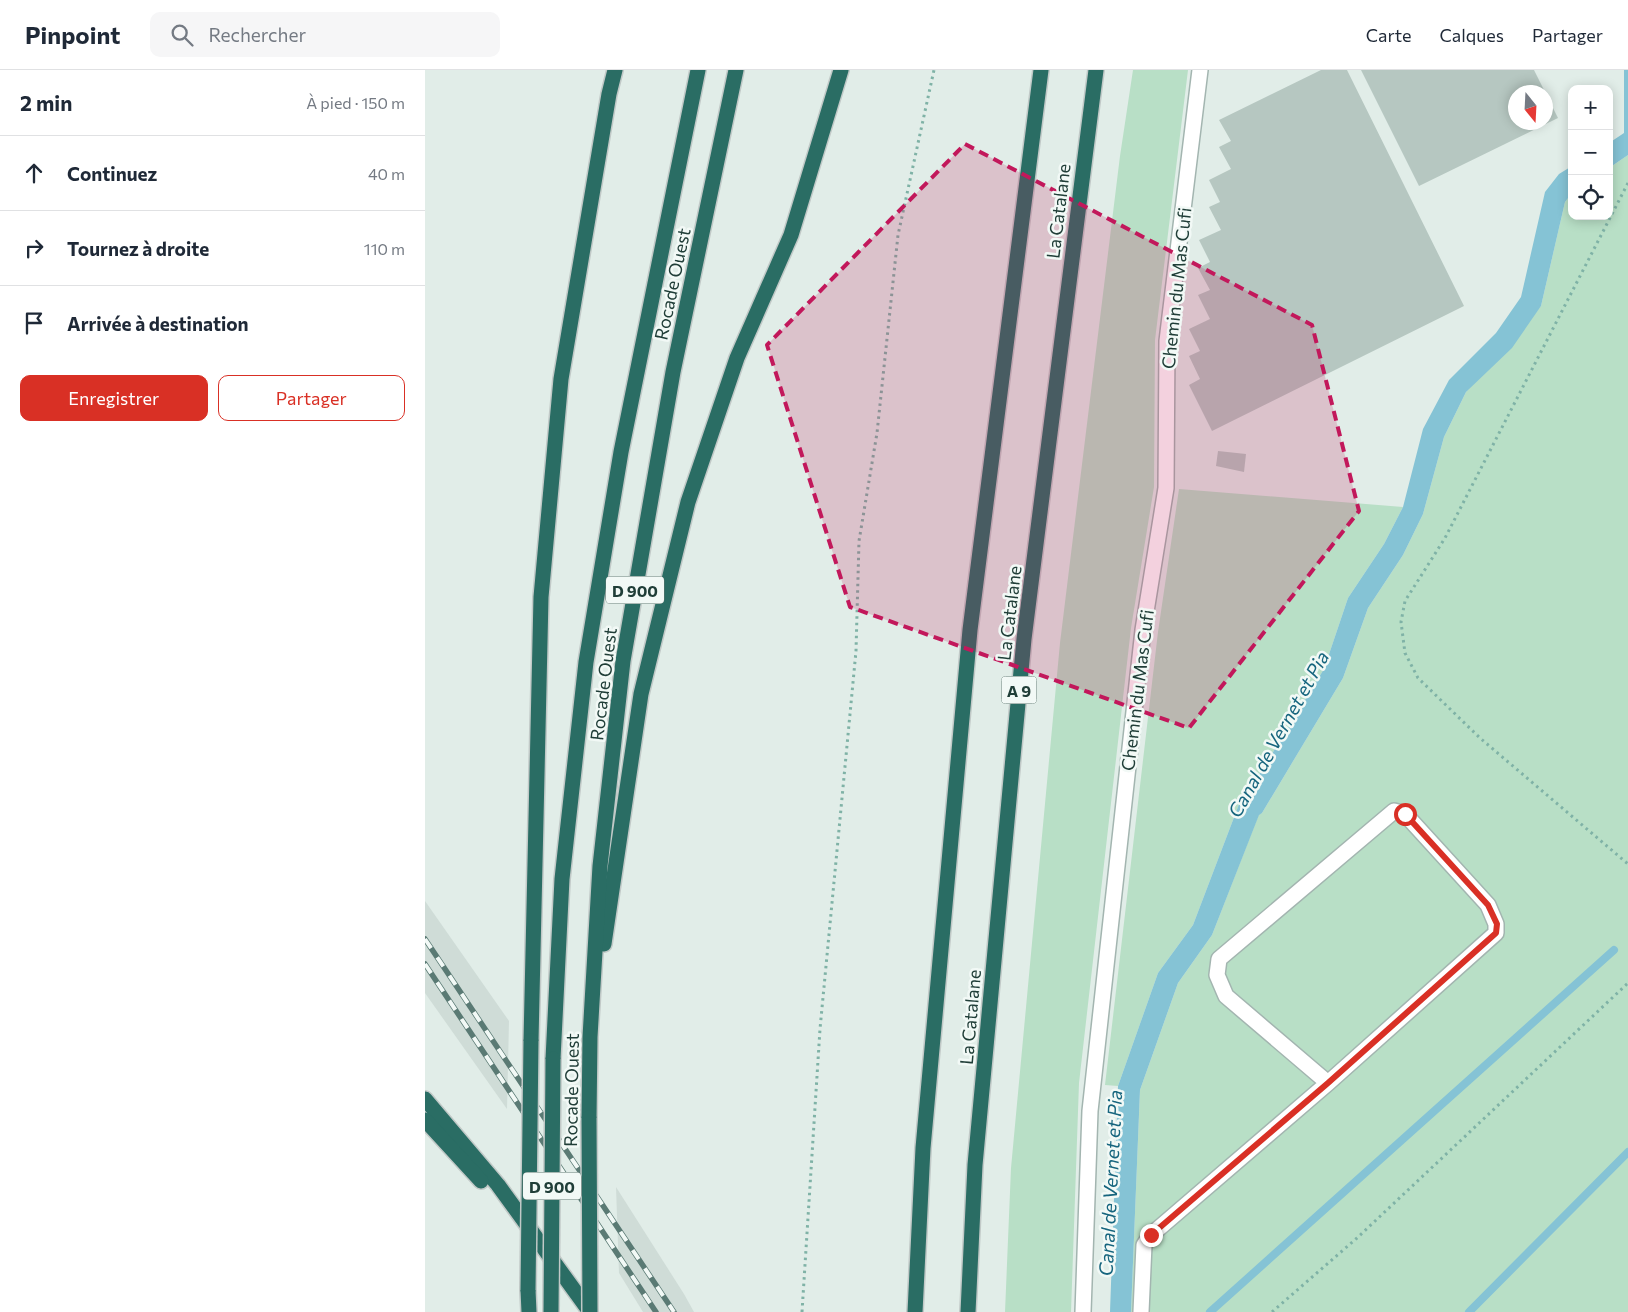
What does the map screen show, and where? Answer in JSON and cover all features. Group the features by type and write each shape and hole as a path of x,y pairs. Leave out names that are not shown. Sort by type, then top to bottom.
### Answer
{"highway":[{"name":"D 900","path":"529,1312 531,1041 541,597 561,378 609,94 615,70"},
{"name":"Rocade Ouest","path":"551,1312 553,1059 562,879 587,662 621,452 698,70"},
{"name":"Rocade Ouest","path":"590,1312 590,1037 600,866 623,661 673,372 735,70"},
{"name":"D 900","path":"590,1037 641,694 688,502 737,358 791,235 841,70"},
{"name":"La Catalane","path":"915,1312 923,1148 970,630 1041,70"},
{"name":"La Catalane","path":"968,1312 975,1165 1024,639 1096,70"},
{"path":"425,1099 497,1185 590,1312"},
{"path":"425,1120 501,1202 573,1289"}],"street":[{"name":"Chemin du Mas Cufi","path":"1083,1312 1090,1111 1143,630 1166,488 1167,341 1200,70"},
{"path":"1141,1312 1144,1245 1151,1235 1328,1083 1496,933 1497,924 1488,905 1405,814 1394,811 1219,959 1217,975 1226,996 1328,1083"}],"path":[{"path":"802,1312 820,1029 856,651 859,541 877,433 898,235 934,70"},
{"path":"1628,183 1445,538 1405,601 1401,622 1405,653 1418,678 1480,738 1628,864"},
{"path":"1272,1312 1357,1238 1628,983"}],"highlighted area":[{"path":"965,144 1312,325 1359,511 1189,728 850,607 767,345"}],"shaded area":[{"path":"425,901 509,1021 507,1109 425,993"},
{"path":"616,1187 694,1312 643,1312 619,1273"}],"green space":[{"path":"1133,70 1188,70 1155,340 1154,487 1131,628 1079,1083 1071,1312 1005,1312 1011,1168 1060,643 1120,156"},
{"path":"1628,155 1628,1312 1131,1312 1140,1090 1178,983 1212,935 1259,814 1262,813 1343,678 1368,608 1403,555 1423,514 1444,437 1466,392 1541,306 1565,202 1568,198 1568,220 1613,220 1613,165"},
{"path":"1179,489 1403,507 1384,544 1348,598 1324,669 1246,796 1241,799 1193,925 1158,973 1118,1086 1105,1085 1158,632"}],"water":[{"path":"1624,70 1628,70 1628,155 1613,165 1613,140 1624,133"},
{"name":"Canal de Vernet et Pia","path":"1568,168 1568,198 1565,202 1541,306 1512,348 1466,392 1444,437 1423,514 1403,555 1368,608 1343,678 1262,813 1259,815 1212,935 1178,983 1140,1090 1131,1312 1110,1312 1118,1086 1158,973 1193,925 1241,799 1246,796 1324,669 1348,598 1384,544 1403,507 1423,429 1449,380 1496,333 1521,297 1545,192 1559,174"}],"building":[{"path":"1321,70 1347,70 1464,306 1212,431 1189,385 1200,379 1189,356 1200,351 1189,329 1210,319 1198,295 1210,290 1198,268 1210,262 1199,240 1221,230 1209,207 1220,202 1209,180 1231,169 1219,147 1231,141 1219,120"},
{"path":"1361,70 1534,70 1542,85 1508,85 1508,130 1533,130 1419,186"},
{"path":"1553,108 1558,118 1553,120"},
{"path":"1218,451 1246,454 1244,472 1216,466"}],"waterway":[{"path":"1210,1312 1614,950"},
{"path":"1469,1312 1628,1152"}],"railway":[{"path":"425,939 674,1312"},
{"path":"425,964 656,1312"}],"route":[{"path":"1151,1235 1328,1083 1496,933 1497,924 1488,905 1405,814"}]}
